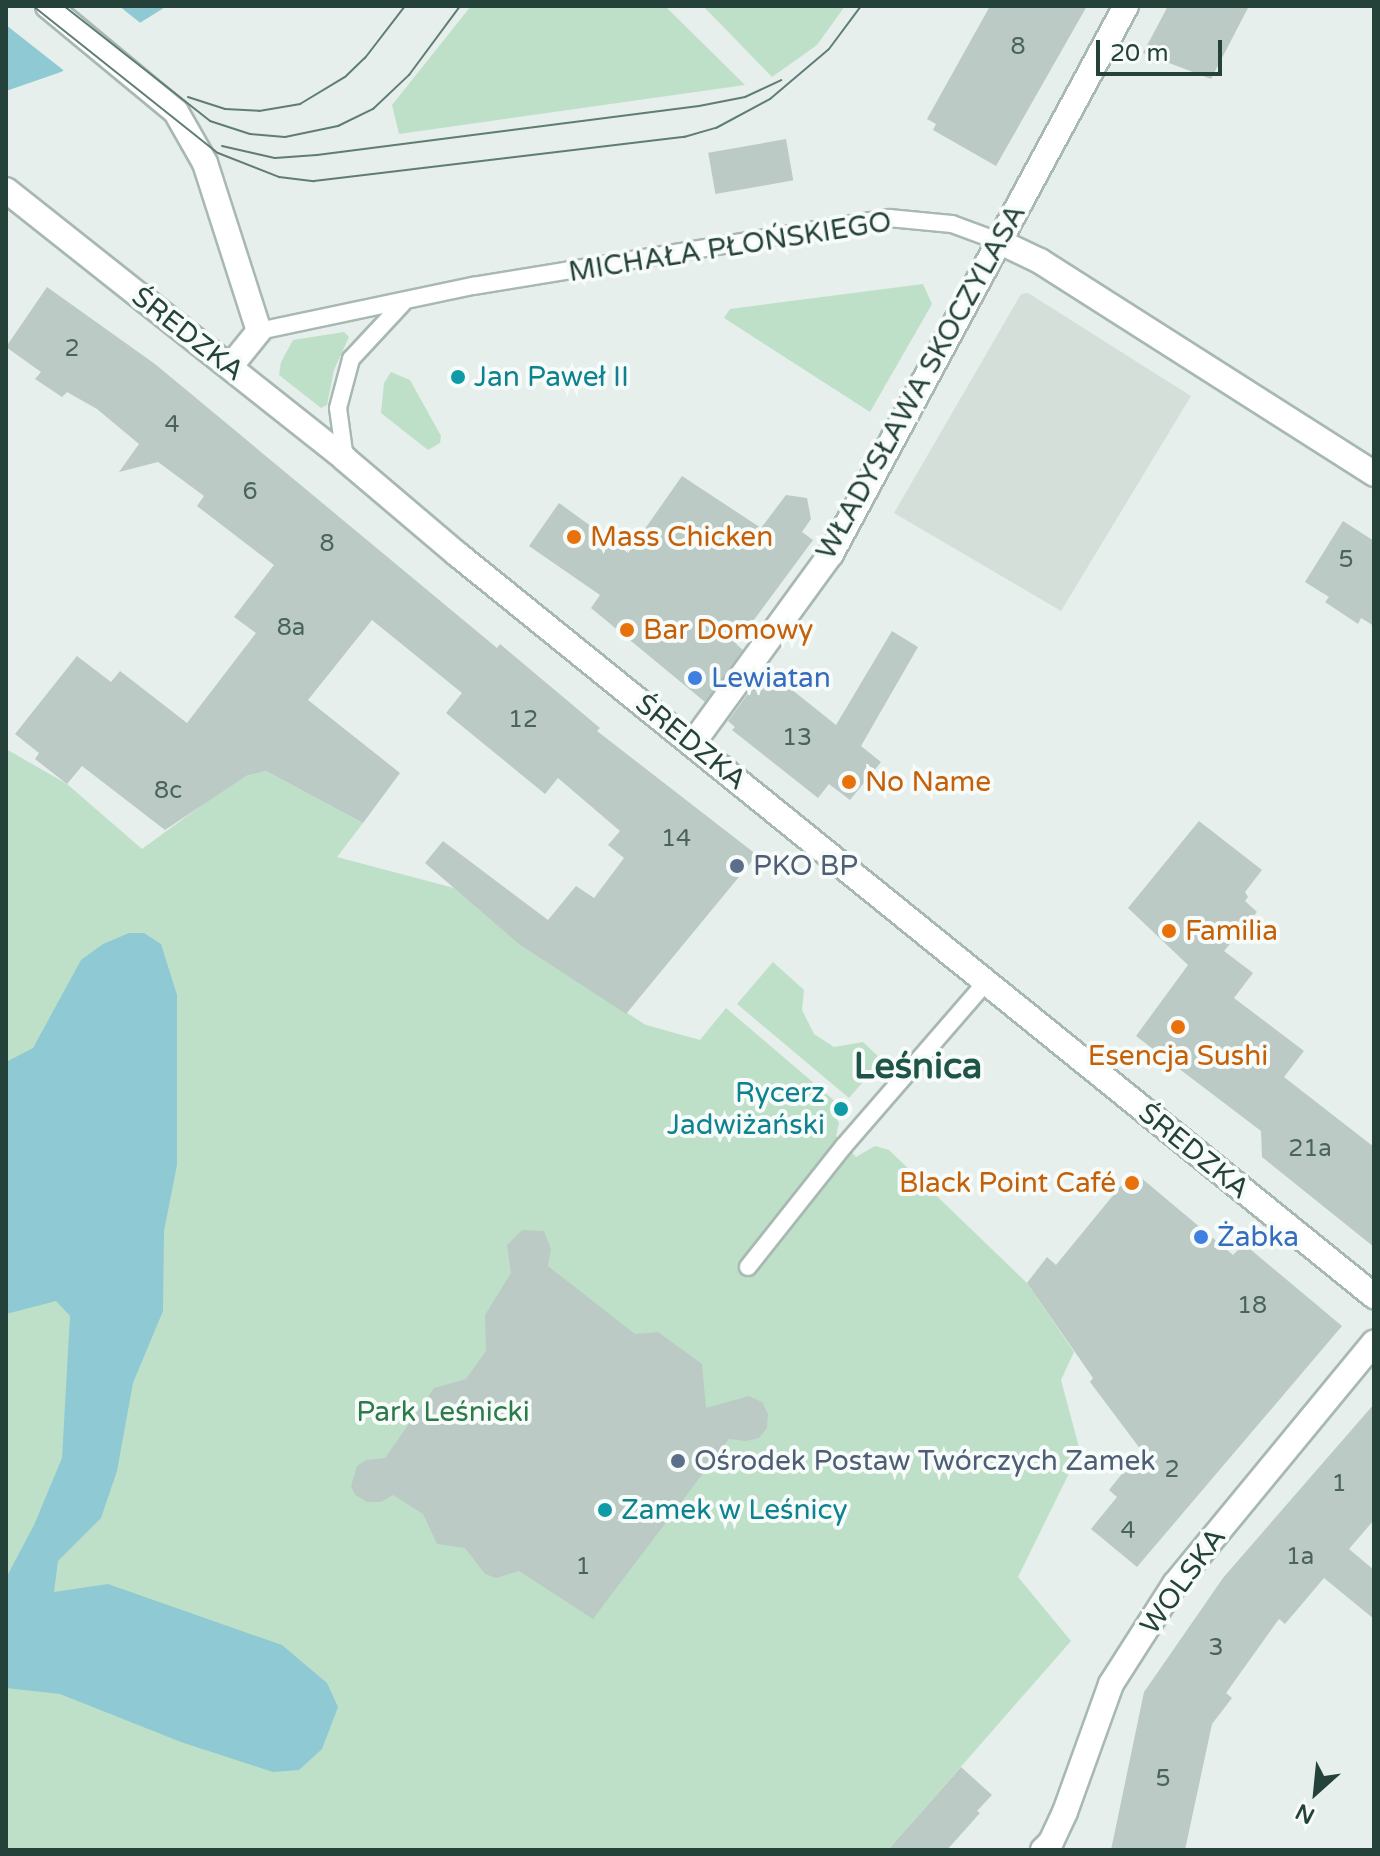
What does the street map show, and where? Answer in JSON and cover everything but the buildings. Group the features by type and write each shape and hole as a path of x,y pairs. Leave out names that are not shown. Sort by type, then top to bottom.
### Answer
{"street":[{"path":"48,6 176,112 205,163 259,331 230,367"},
{"name":"WŁADYSŁAWA SKOCZYLASA","path":"693,743 831,554 1126,6"},
{"name":"ŚREDZKA","path":"6,190 345,459 985,983 1374,1296"},
{"name":"MICHAŁA PŁOŃSKIEGO","path":"998,241 1040,261 1374,474"},
{"name":"WOLSKA","path":"1043,1850 1051,1842 1065,1812 1111,1684 1175,1584 1374,1343"}],"lane":[{"name":"MICHAŁA PŁOŃSKIEGO","path":"259,331 473,286 889,218 952,224 998,241"},
{"path":"345,459 338,408 351,359 404,302"},
{"path":"748,1267 844,1146 985,983"}],"shaded area":[{"path":"1028,293 1191,396 1061,611 894,513 1021,294"}],"green space":[{"path":"471,6 665,6 745,85 399,134 392,105"},
{"path":"703,6 845,6 817,45 772,77"},
{"path":"923,284 932,304 870,412 724,318 730,309"},
{"path":"344,332 349,337 334,370 327,405 321,408 279,375 281,362 293,340"},
{"path":"391,372 410,380 441,436 440,443 428,450 381,413 384,383"},
{"name":"Park Leśnicki","path":"6,749 67,784 142,849 239,778 266,771 363,823 337,857 454,888 552,965 646,1025 700,1040 726,1008 836,1102 831,1109 839,1123 836,1136 856,1157 875,1146 889,1150 1027,1283 1074,1352 1061,1380 1080,1451 1018,1577 1071,1641 888,1850 6,1850"},
{"path":"773,962 804,990 802,1010 814,1034 834,1047 863,1042 882,1060 849,1098 737,1004"}],"water":[{"path":"10,6 167,6 61,72 6,91 6,9"},
{"path":"129,933 144,933 161,944 177,995 177,1165 164,1231 163,1311 133,1383 117,1471 101,1518 58,1561 54,1592 108,1584 282,1645 327,1683 338,1707 322,1749 299,1770 273,1772 181,1742 60,1694 6,1688 6,1578 34,1525 62,1458 70,1316 56,1301 6,1314 6,1062 33,1048 81,960 103,944"}],"pier":[{"path":"6,6 119,6 143,25 67,73 6,25"}],"tram line":[{"path":"33,6 218,153 279,177 314,181 684,137 716,128 770,99 829,49 861,6"},
{"path":"64,6 210,121 250,134 285,137 338,126 373,109 409,75 460,6"},
{"path":"188,97 225,109 259,111 300,104 345,77 365,58 405,6"},
{"path":"222,146 275,158 317,155 699,106 745,97 781,80"}],"place":[{"name":"Jan Paweł II","path":"458,377"},
{"name":"Mass Chicken","path":"574,537"},
{"name":"Bar Domowy","path":"627,630"},
{"name":"Lewiatan","path":"695,678"},
{"name":"No Name","path":"849,782"},
{"name":"PKO BP","path":"737,866"},
{"name":"Familia","path":"1169,931"},
{"name":"Esencja Sushi","path":"1178,1027"},
{"name":"Rycerz Jadwiżański","path":"841,1109"},
{"name":"Black Point Café","path":"1132,1183"},
{"name":"Żabka","path":"1201,1237"},
{"name":"Ośrodek Postaw Twórczych Zamek","path":"678,1461"},
{"name":"Zamek w Leśnicy","path":"605,1510"}],"district":[{"name":"Leśnica","path":"918,1067"}]}
